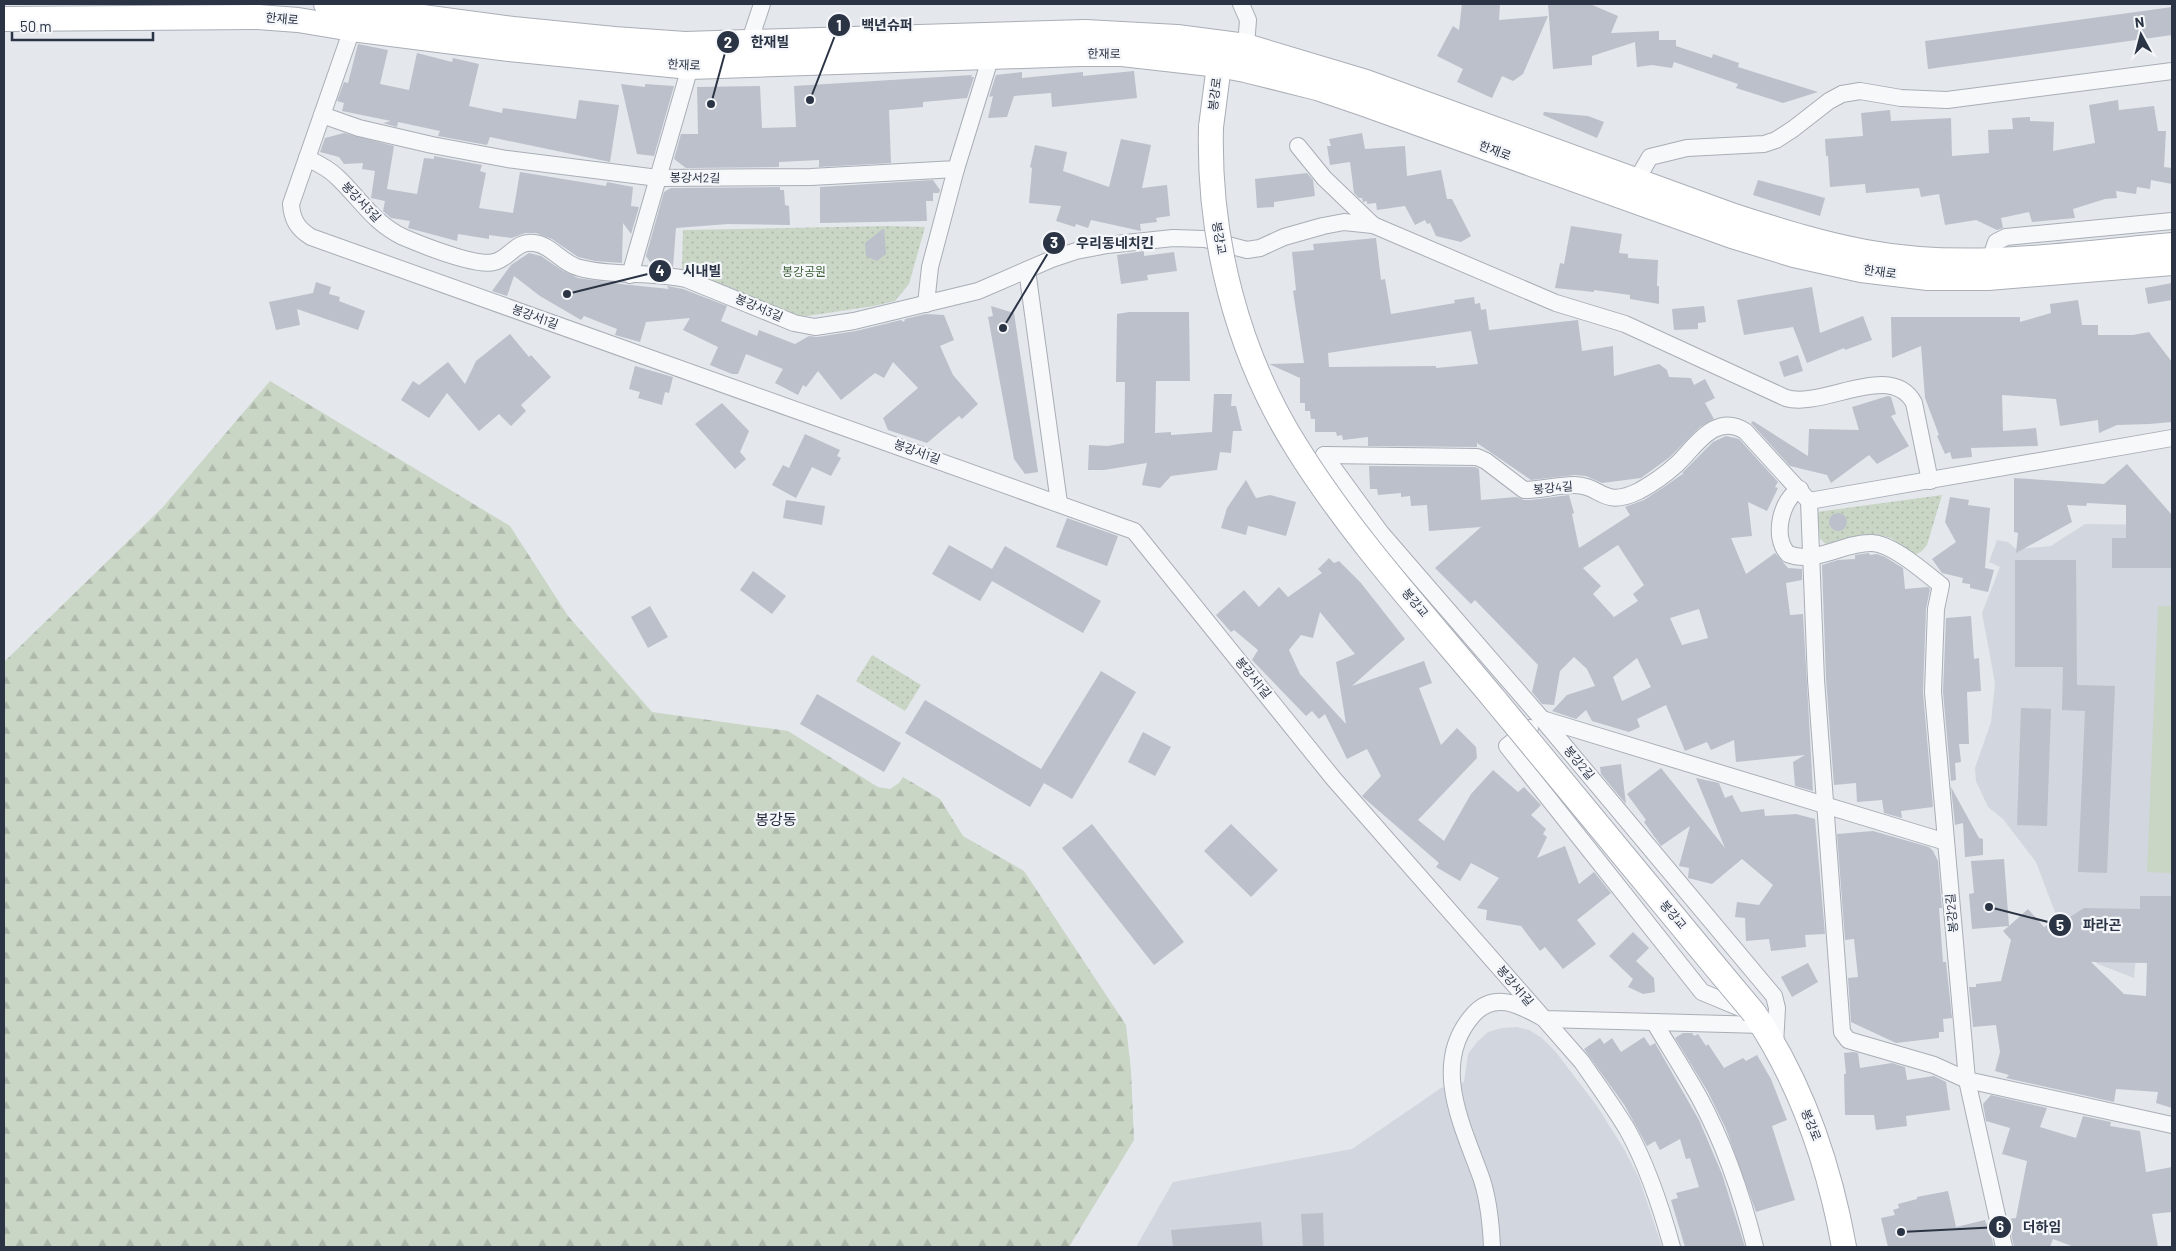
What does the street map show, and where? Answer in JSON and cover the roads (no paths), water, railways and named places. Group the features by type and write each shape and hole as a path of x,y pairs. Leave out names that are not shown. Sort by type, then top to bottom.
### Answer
{"street":[{"name":"한재로","path":"326,4 512,29 614,40 685,44 1085,32 1177,37 1246,46 1366,82 1636,181 1792,235 1866,252 1931,259 1990,260 2172,245"},
{"path":"749,43 762,4"},
{"path":"1240,4 1248,20 1246,46"},
{"name":"한재로","path":"4,19 258,16 587,58 690,67 991,56 1122,54 1219,65 1317,88 1732,236 1794,255 1861,270 1928,278 1988,278 2172,263"},
{"name":"봉강서1길","path":"352,29 291,204 294,221 301,230 311,237 1129,528 1138,535 1333,778 1582,1062 1628,1131 1654,1190 1672,1247"},
{"name":"봉강로","path":"1211,127 1219,65 1246,46"},
{"path":"926,304 932,258 956,169 991,56"},
{"path":"630,275 690,67"},
{"path":"1636,181 1650,157 1687,148 1764,144 1786,134 1829,101 1842,94 1860,91 1901,98 1947,100 2172,71"},
{"name":"봉강서2길","path":"322,115 358,128 432,145 507,159 658,178 811,177 956,169"},
{"name":"봉강교","path":"1211,127 1211,180 1214,209 1228,285 1250,354 1268,394 1296,447 1358,535 1758,1019"},
{"path":"1298,146 1324,178 1373,225 1556,303 1625,324 1786,398 1814,400 1864,386 1900,388 1909,394 1916,409 1930,481"},
{"name":"봉강서3길","path":"307,158 335,175 362,206 388,229 426,246 471,260 492,263 499,261 517,246 534,242 545,246 578,268 630,275 658,274 686,279 802,326 815,327 854,321 978,291 1076,251 1139,241 1205,238 1247,250 1260,248 1284,237 1323,226 1344,222 1373,225"},
{"path":"1990,260 1996,242 2006,237 2172,221"},
{"path":"1027,270 1059,503"},
{"name":"봉강4길","path":"1542,719 1381,532 1324,455 1477,457 1486,461 1523,490 1576,485 1614,499 1640,490 1668,472 1699,439 1712,430 1720,427 1738,426 1745,431 1804,495"},
{"path":"1946,842 1932,692 1936,609 1941,585 1891,549 1872,543 1838,549 1810,557 1788,554 1784,550 1780,537 1785,505 1789,496 1930,481 2172,438"},
{"path":"1804,495 1810,557 1816,680 1842,1032 1848,1040 1934,1065 1967,1080 2172,1125"},
{"path":"1542,719 1507,746 1702,992 1758,1019"},
{"name":"봉강2길","path":"1542,719 1946,842 1967,1080 2004,1247"},
{"name":"봉강2길","path":"1542,719 1774,996 1777,1008 1775,1045"},
{"path":"1492,1247 1491,1217 1482,1181 1459,1120 1453,1096 1451,1076 1453,1057 1463,1028 1475,1013 1486,1004 1505,1002 1516,1004 1545,1019 1654,1022 1758,1019"},
{"name":"봉강로","path":"1758,1019 1775,1045 1806,1111 1823,1155 1837,1207 1844,1247"},
{"path":"1654,1022 1699,1097 1715,1130 1738,1187 1755,1247"}],"place":[{"name":"백년슈퍼","path":"810,100"},
{"name":"한재빌","path":"711,104"},
{"name":"시내빌","path":"567,294"},
{"name":"우리동네치킨","path":"1003,328"},
{"name":"파라곤","path":"1989,907"},
{"name":"더하임","path":"1901,1232"}],"district":[{"name":"봉강동","path":"776,820"}],"park label":[{"name":"봉강공원","path":"804,272"}]}
